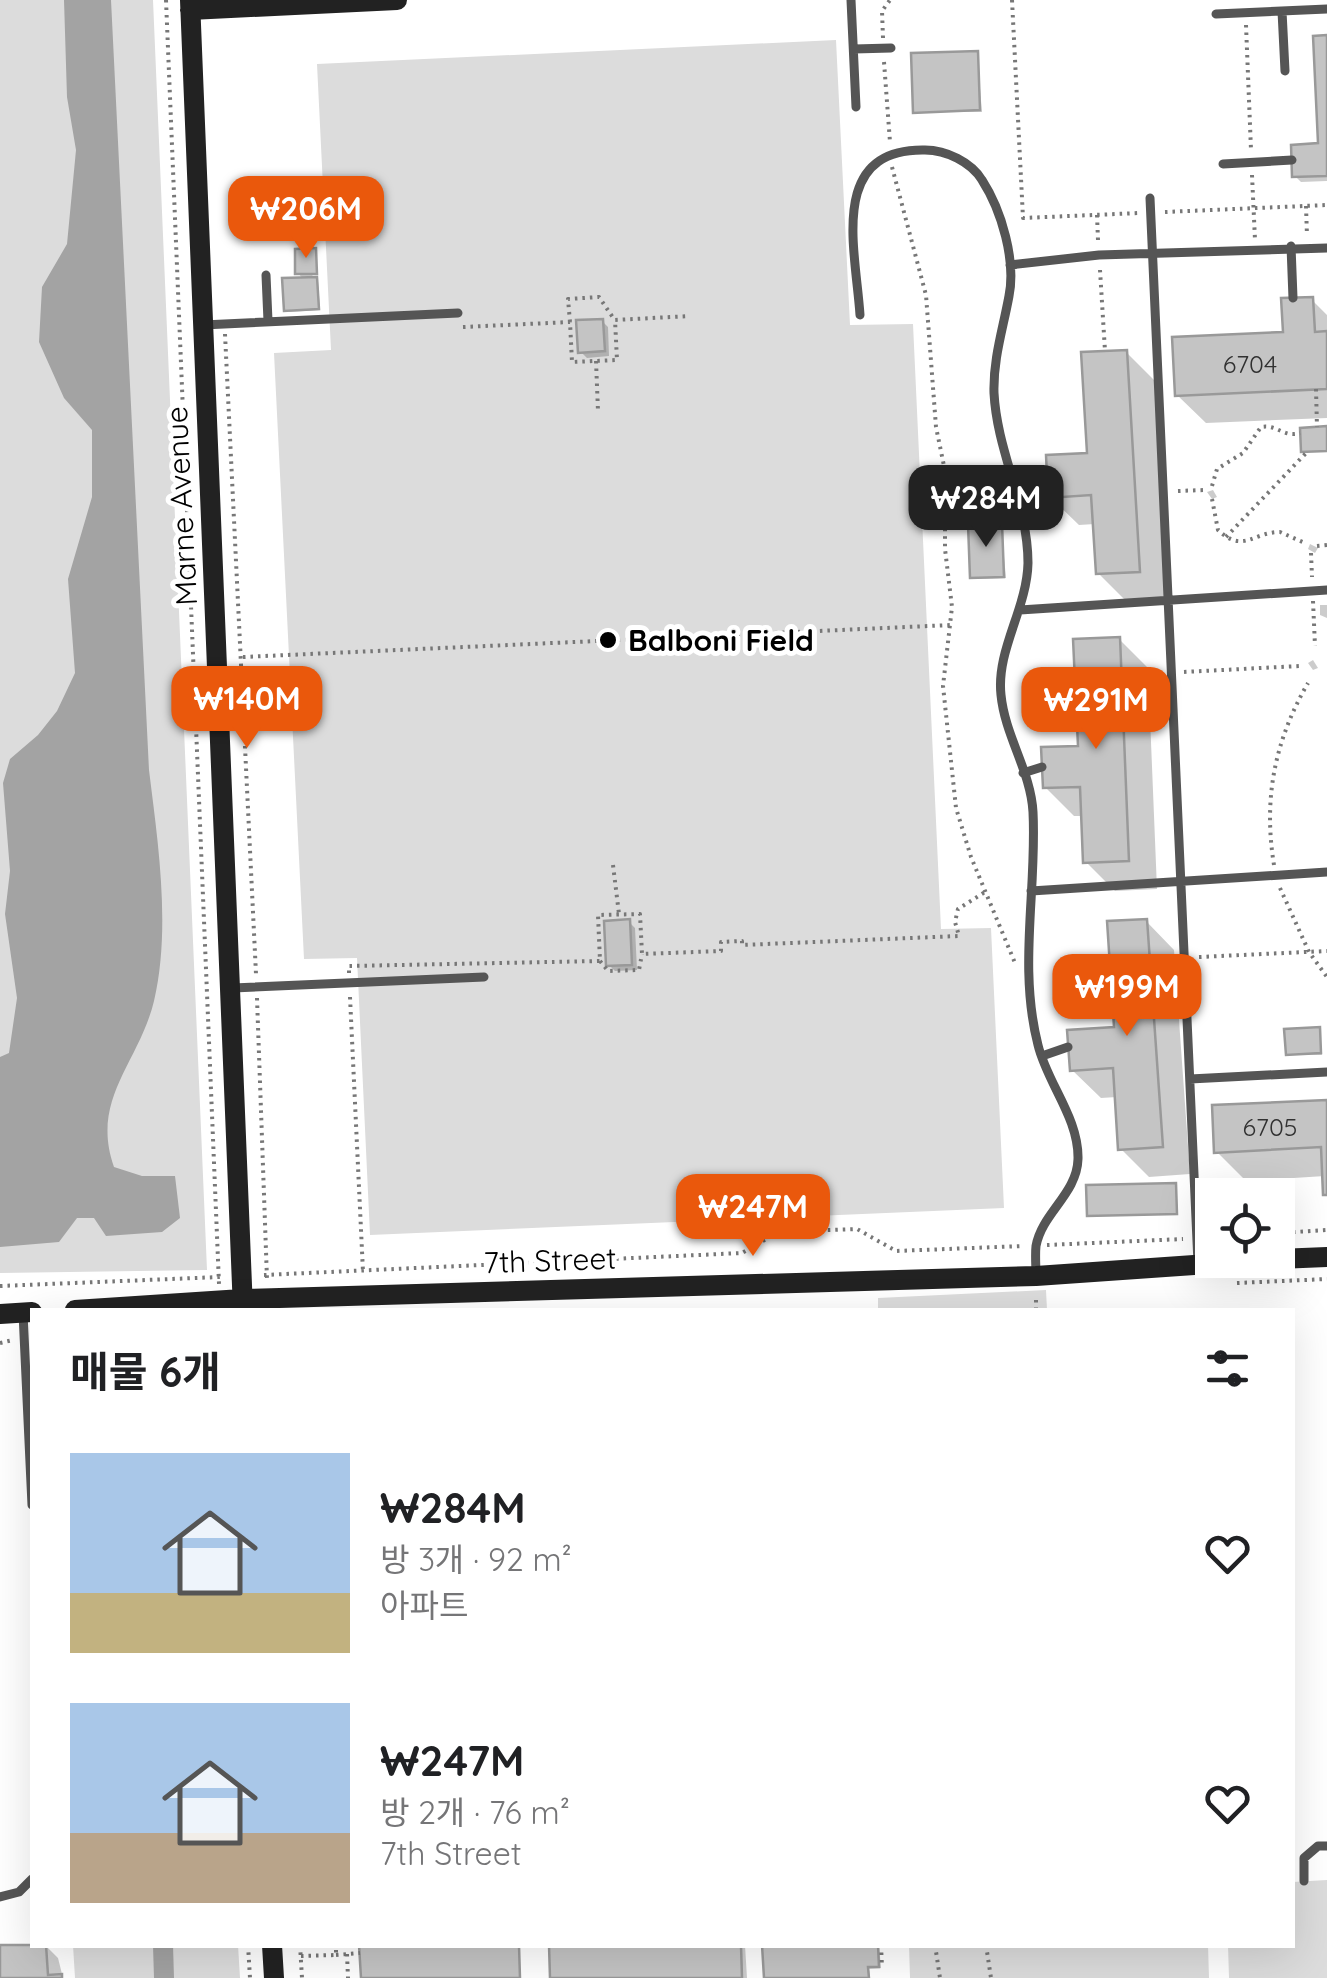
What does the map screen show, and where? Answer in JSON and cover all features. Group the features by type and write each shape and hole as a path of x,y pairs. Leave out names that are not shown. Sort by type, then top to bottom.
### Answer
{"street":[{"path":"190,5 397,0"},
{"name":"Marne Avenue","path":"190,5 214,324 242,1305"},
{"path":"1295,1259 1327,1257"},
{"name":"7th Street","path":"108,1308 219,1301 242,1305 268,1298 1036,1276 1195,1263"},
{"path":"0,1314 28,1313"},
{"path":"272,1948 274,1978"}],"lane":[{"path":"851,0 856,107"},
{"path":"1216,14 1327,9"},
{"path":"1282,11 1285,71"},
{"path":"854,49 887,48"},
{"path":"860,315 854,200 859,178 890,155 937,150 963,161 981,178 998,212 1010,266 1010,293 996,352 994,390 1016,486 1028,566 1020,610 1004,654 1000,692 1008,734 1033,807 1027,959 1042,1056 1073,1132 1078,1159 1070,1188 1036,1245 1036,1276"},
{"path":"1223,164 1292,160"},
{"path":"1150,198 1195,1192"},
{"path":"1010,266 1099,255 1291,246 1327,248"},
{"path":"1291,246 1294,298"},
{"path":"266,275 268,322"},
{"path":"214,324 458,313"},
{"path":"1016,486 1047,477"},
{"path":"1020,610 1168,597 1327,590"},
{"path":"1023,774 1042,766"},
{"path":"1031,892 1180,878 1327,872"},
{"path":"233,988 484,977"},
{"path":"1042,1056 1068,1047"},
{"path":"1190,1078 1327,1072"},
{"path":"28,1313 30,1409"},
{"path":"1304,1881 1304,1858 1318,1846 1327,1846"},
{"path":"0,1896 20,1892 30,1881"}],"path":[{"path":"166,0 219,1301"},
{"path":"890,0 882,10 890,155 926,295 936,428 945,471 944,549 951,625 943,686 956,808 985,892 1016,964"},
{"path":"1012,0 1023,218 1327,205"},
{"path":"1246,13 1256,248"},
{"path":"1306,206 1308,246"},
{"path":"1097,215 1104,351"},
{"path":"599,297 615,320 617,360 572,362 570,322 568,299 599,297"},
{"path":"615,320 690,316"},
{"path":"460,327 570,322"},
{"path":"214,324 243,657 268,1298"},
{"path":"596,361 598,411"},
{"path":"1316,390 1317,427"},
{"path":"1212,486 1217,469 1243,453 1261,427 1270,425 1290,435 1300,433"},
{"path":"1226,538 1307,452"},
{"path":"1163,492 1204,490"},
{"path":"1212,499 1214,522 1226,538 1244,544 1280,532 1305,543"},
{"path":"1317,546 1327,545"},
{"path":"243,657 951,625"},
{"path":"1171,672 1299,666"},
{"path":"1308,682 1288,718 1275,755 1269,806 1276,874 1286,908 1308,952 1327,977"},
{"path":"613,865 619,914"},
{"path":"642,954 721,951 721,942 742,945 959,936 955,922 958,909 985,892"},
{"path":"619,914 640,914 639,970 608,972 600,961 598,915 619,914"},
{"path":"1184,957 1327,951"},
{"path":"363,1272 349,966 600,961"},
{"path":"0,1286 742,1253 778,1232 857,1229 896,1251 1195,1238"},
{"path":"1295,1232 1327,1230"},
{"path":"248,1948 250,1978"},
{"path":"300,1948 302,1978"},
{"path":"336,1948 336,1954"},
{"path":"880,1948 882,1967"},
{"path":"935,1948 940,1978"},
{"path":"986,1948 991,1978"},
{"path":"301,1956 360,1953"},
{"path":"347,1954 348,1978"}],"shaded area":[{"path":"0,0 153,0 207,1270 0,1273"},
{"path":"64,0 111,0 149,770 161,886 162,944 154,1001 112,1101 108,1143 114,1167 142,1176 175,1176 180,1218 162,1232 106,1236 94,1218 77,1218 59,1242 0,1247 0,1057 9,1053 17,998 5,914 10,871 3,783 10,759 38,735 57,711 75,673 68,579 92,497 92,430 64,398 39,342 42,287 67,244 76,150 67,97"},
{"name":"Balboni Field","path":"836,40 850,325 913,324 941,929 991,928 1004,1208 370,1235 357,958 304,959 274,353 331,350 317,64"},
{"path":"1046,1290 1047,1308 878,1308 878,1298"},
{"path":"1327,1880 1327,1978 1229,1978 1228,1948 1295,1948 1295,1882"},
{"path":"73,1948 238,1948 240,1978 75,1978"},
{"path":"909,1948 1208,1948 1209,1978 910,1978"}],"building":[{"path":"1327,35 1327,176 1292,177 1291,145 1318,143 1313,36"},
{"path":"978,51 980,110 913,113 911,53"},
{"path":"316,248 317,274 295,274 295,249"},
{"path":"317,277 319,309 284,311 282,278"},
{"path":"1313,297 1315,332 1327,331 1327,389 1175,396 1172,337 1283,332 1281,298"},
{"path":"603,319 605,351 578,353 576,320"},
{"path":"1127,350 1140,572 1096,574 1091,495 1048,498 1046,455 1087,453 1081,352"},
{"path":"1327,426 1327,451 1301,452 1300,428"},
{"path":"1002,523 1004,577 970,578 968,524"},
{"path":"1120,637 1129,861 1083,863 1080,787 1043,788 1041,747 1078,746 1073,639"},
{"path":"630,919 632,965 606,966 604,921"},
{"path":"1147,919 1163,1147 1118,1150 1113,1068 1070,1071 1067,1030 1114,1027 1107,921"},
{"path":"1320,1027 1321,1053 1286,1055 1284,1029"},
{"path":"1327,1100 1327,1195 1323,1195 1321,1147 1214,1153 1212,1105"},
{"path":"1176,1183 1177,1214 1087,1216 1086,1185"},
{"path":"0,1945 46,1948 48,1975 62,1974 62,1978 0,1978"},
{"path":"359,1948 519,1948 520,1978 361,1978"},
{"path":"549,1948 741,1948 742,1978 550,1978"},
{"path":"762,1948 878,1948 879,1967 868,1967 869,1978 764,1978"}],"waterway":[{"path":"163,1948 164,1978"}],"place":[{"name":"Balboni Field","path":"608,640"}]}
